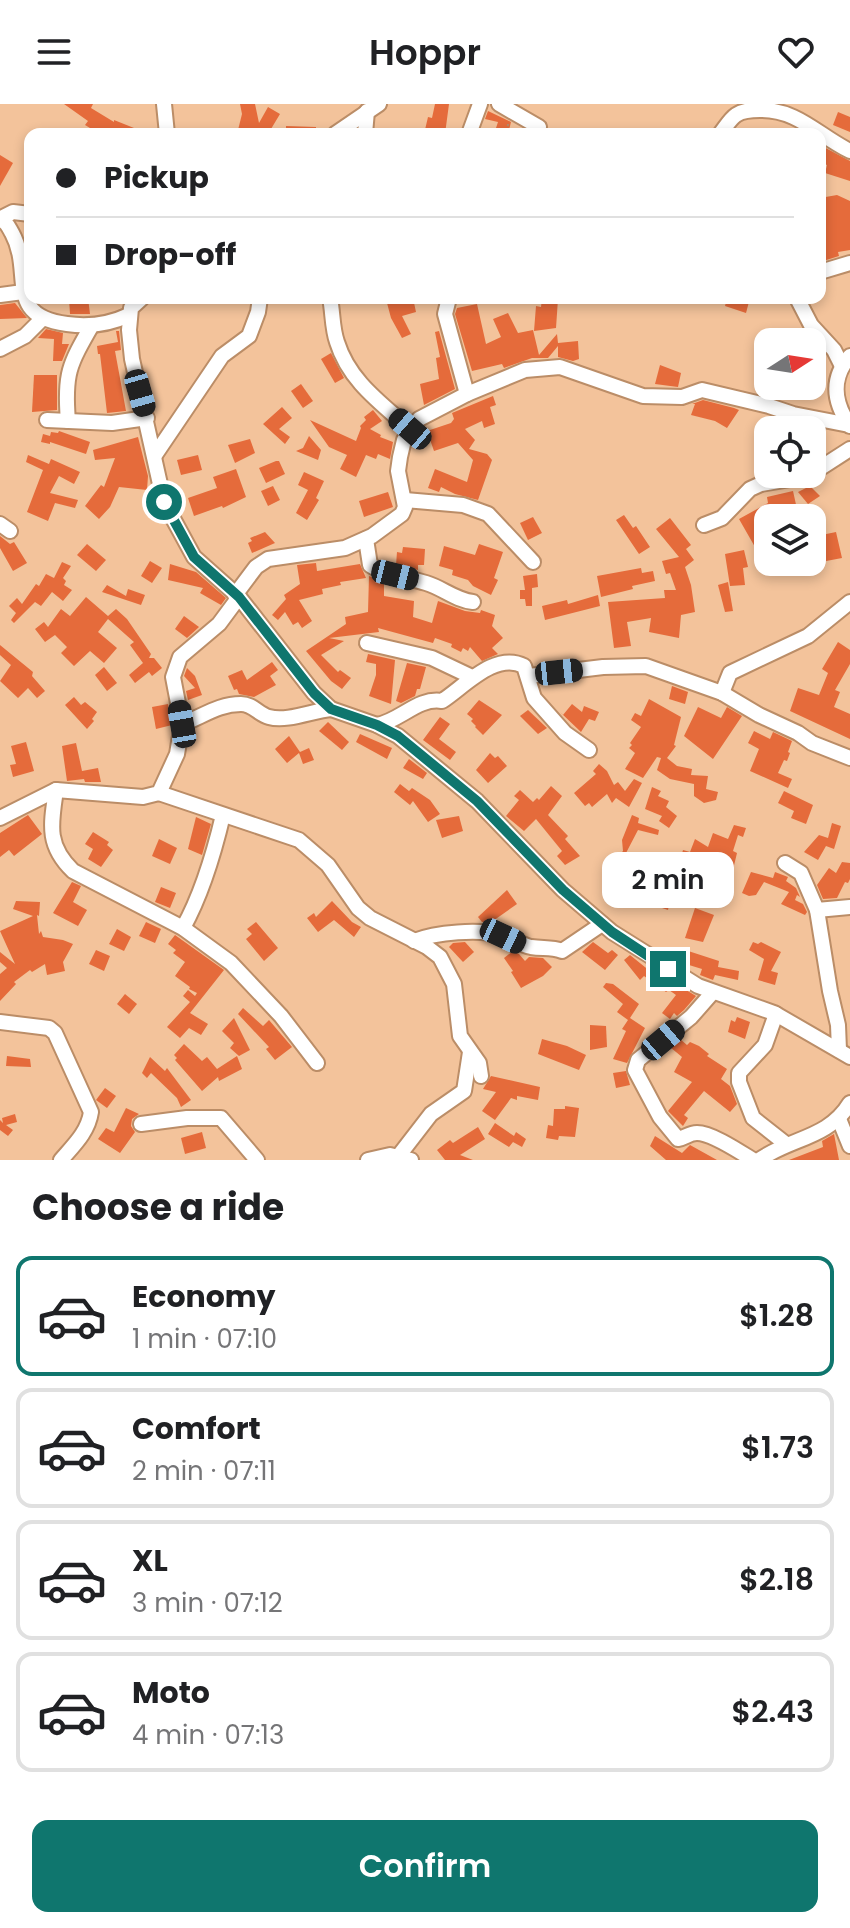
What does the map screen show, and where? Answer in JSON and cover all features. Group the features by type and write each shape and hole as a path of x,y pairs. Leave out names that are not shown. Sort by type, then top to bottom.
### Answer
{"street":[{"path":"164,104 166,128"},
{"path":"471,128 480,104"},
{"path":"499,104 539,127"},
{"path":"344,128 373,108"},
{"path":"367,128 373,108"},
{"path":"725,128 736,115 749,110 800,111 821,128"},
{"path":"826,132 850,151"},
{"path":"0,295 23,292 19,250 15,238 1,219 13,212 24,213"},
{"path":"826,270 850,263"},
{"path":"28,304 42,319 65,324 114,322 129,315"},
{"path":"135,304 129,315 132,359 164,502 194,557 237,596 314,693 331,709 398,736 477,801 563,890 602,924 682,977 713,992 776,1014 844,1054"},
{"path":"155,455 222,356 249,336 259,304"},
{"path":"331,304 337,343 359,384 410,429"},
{"path":"448,304 445,314 467,394"},
{"path":"800,304 811,325 846,361 835,396 850,426"},
{"path":"0,349 25,336 42,319"},
{"path":"68,421 66,379 70,363 92,325"},
{"path":"159,793 177,754 182,724 173,677 180,657 219,624 256,567 268,559 345,548 366,539 402,514 405,500 398,471 404,440 419,419 467,394 525,370 560,367 579,371 631,393 665,398 682,397 702,390 850,426"},
{"path":"47,420 112,423 147,418"},
{"path":"704,525 722,518 750,489 761,484 808,476 850,449"},
{"path":"405,500 463,505 488,514 533,562"},
{"path":"366,539 370,565 380,572 429,584 451,596 473,602"},
{"path":"722,693 730,673 808,636 850,602"},
{"path":"367,643 432,658 472,677"},
{"path":"377,725 426,701 442,701 472,677 513,662 524,666 534,698 565,733 589,750"},
{"path":"529,676 603,667 646,666 722,693 812,743 850,758"},
{"path":"182,724 209,710 235,704 250,705 272,717 283,718 331,709"},
{"path":"398,736 405,713"},
{"path":"56,790 51,831 61,859 73,871 183,928 231,963 281,1016 317,1063"},
{"path":"0,818 56,790 143,797 159,793 299,840 328,865 358,908 370,918 440,957 454,984 460,1036 479,1063 481,1076"},
{"path":"183,928 193,911 223,815"},
{"path":"785,863 801,873 817,910 844,1054"},
{"path":"817,910 850,907"},
{"path":"414,941 458,933 490,934 536,948 551,947 562,951 602,924"},
{"path":"713,992 691,1017 638,1060 635,1070 660,1117 678,1139 691,1134 704,1134 756,1160 786,1144 828,1129 850,1103"},
{"path":"776,1014 765,1045 739,1073 739,1082 753,1118 786,1144"},
{"path":"0,1022 49,1028 61,1040 91,1112 90,1123 61,1160"},
{"path":"368,1160 378,1156 404,1159 431,1114 464,1091 470,1052"},
{"path":"141,1124 187,1118 221,1118 257,1160"},
{"path":"839,1119 850,1146"}],"building":[{"path":"64,104 93,104 91,108 114,122 134,128 90,128 85,125 88,121"},
{"path":"240,104 255,104 259,123 268,107 280,114 272,128 238,128 242,114"},
{"path":"435,104 449,104 446,128 425,128 428,117 432,118"},
{"path":"488,111 511,122 510,128 496,128 498,122 485,119"},
{"path":"838,112 850,117 850,132 833,125"},
{"path":"286,126 316,127 316,128"},
{"path":"826,148 850,161 850,181 826,173"},
{"path":"0,155 13,163 0,186"},
{"path":"837,195 850,201 850,250 838,252 839,256 826,260 826,197"},
{"path":"15,303 27,318 0,319 0,305"},
{"path":"69,304 89,304 90,314 70,314"},
{"path":"387,304 414,304 416,312 402,316 411,334 402,338"},
{"path":"477,304 486,344 501,337 493,319 508,313 518,333 533,330 539,355 557,334 558,343 578,341 579,359 573,361 558,357 558,346 548,358 532,358 504,368 502,364 472,371 455,314 457,308"},
{"path":"541,304 558,304 556,328 534,331 536,306 541,307"},
{"path":"726,304 748,304 746,313"},
{"path":"46,329 63,333 62,344 69,344 62,361 53,361 54,339 38,338"},
{"path":"116,331 119,331 121,350 115,351 126,411 107,413 97,346 118,342"},
{"path":"439,331 455,389 424,405 420,384 439,379 436,358 440,357 435,332"},
{"path":"331,353 344,378 335,383 321,359"},
{"path":"660,365 681,373 678,387 655,384"},
{"path":"34,375 57,375 57,410 32,412"},
{"path":"301,384 313,401 303,408 291,391"},
{"path":"493,396 496,405 490,407 495,424 484,428 482,421 465,429 475,440 469,449 487,454 492,460 478,500 441,487 439,492 428,488 435,469 467,482 473,460 458,443 434,451 427,431 451,423 454,419 452,413"},
{"path":"703,400 739,410 727,428 715,421 691,415 695,404 692,404"},
{"path":"282,407 292,418 279,429 290,437 285,444 263,424"},
{"path":"373,410 382,421 370,429 393,442 390,459 378,454 376,459 366,455 356,477 340,469 347,455 329,447 310,420 356,441 360,426 366,420 364,417"},
{"path":"59,431 90,442 86,454 41,442 43,434 50,436 51,432"},
{"path":"309,436 321,450 318,460 296,451 303,448"},
{"path":"138,437 148,476 147,490 119,487 110,507 99,519 85,506 101,485 104,487 115,458 95,460 93,450"},
{"path":"250,439 255,453 235,463 228,445"},
{"path":"28,455 49,464 51,459 80,472 74,484 59,476 50,493 78,500 75,508 55,503 48,521 27,512 43,470 26,462"},
{"path":"198,455 202,470 181,475 177,460"},
{"path":"279,461 285,474 266,483 259,468"},
{"path":"236,469 246,497 223,508 194,516 188,498 217,488 213,477"},
{"path":"304,472 324,481 316,498 319,500 307,520 296,513 308,490 298,485"},
{"path":"273,486 280,500 268,506 261,491"},
{"path":"812,488 820,496 808,504 798,492"},
{"path":"793,491 796,504 766,504 767,497"},
{"path":"388,492 393,507 364,517 359,501"},
{"path":"754,511 754,545 739,519"},
{"path":"624,515 650,547 639,554 616,520"},
{"path":"533,517 542,533 528,540 520,523"},
{"path":"670,518 691,545 686,549 694,560 685,567 695,612 681,615 679,638 649,632 651,618 627,622 631,646 614,648 608,602 665,598 664,590 676,590 662,561 679,557 656,529"},
{"path":"265,532 275,543 252,553 248,543 252,541 250,538"},
{"path":"836,532 842,558 826,561 826,534"},
{"path":"0,536 10,544 14,542 27,563 13,571 0,548"},
{"path":"87,544 106,560 96,571 77,555"},
{"path":"479,544 503,552 494,578 498,580 491,595 468,580 452,575 453,570 439,566 444,546 475,555"},
{"path":"403,547 425,549 424,565 418,565 418,570 396,565 397,552 402,553"},
{"path":"744,550 748,567 743,568 745,585 730,586 725,554"},
{"path":"150,561 162,568 152,583 141,576"},
{"path":"62,562 71,566 63,578 66,581 64,585 72,590 63,601 52,592 41,606 35,602 14,623 11,620 16,613 9,606 17,598 22,604 46,574 54,578"},
{"path":"316,563 317,571 360,564 366,578 340,582 341,585 322,589 323,594 299,600 312,621 302,628 298,622 293,625 285,612 278,620 272,615 286,599 284,595 300,584 297,565"},
{"path":"170,564 196,572 226,598 221,605 200,593 203,588 168,580"},
{"path":"641,568 642,573 653,571 655,581 601,597 597,576"},
{"path":"537,574 538,587 532,588 532,606 526,606 525,599 520,599 520,590 525,590 523,576"},
{"path":"369,576 384,582 384,596 414,601 413,617 432,623 438,601 465,611 480,613 481,610 495,615 492,626 503,638 492,648 498,654 482,661 470,647 468,651 463,648 461,652 451,647 452,644 435,638 433,643 378,628 379,632 329,638 344,641 321,655 338,672 340,670 351,678 342,689 331,681 306,651 346,624 345,617 368,612"},
{"path":"728,582 733,611 725,612 718,585"},
{"path":"107,585 126,596 128,589 145,595 141,605 102,592"},
{"path":"598,595 600,606 545,620 542,606 567,600 568,604"},
{"path":"86,597 108,616 116,609 127,619 151,654 149,658 154,658 162,668 152,676 149,672 135,683 129,675 143,663 130,645 134,642 108,619 98,632 117,648 104,663 90,651 74,666 61,653 67,647 55,635 45,642 35,629 44,622 48,627 61,609 70,616"},
{"path":"184,616 199,627 187,638 175,629"},
{"path":"838,642 850,650 850,664 835,690 840,692 834,707 850,714 850,739 790,711 798,688 819,695 828,673 822,669"},
{"path":"0,645 33,672 32,676 45,691 37,698 28,688 18,698 0,681 11,665 0,655"},
{"path":"368,654 395,660 391,704 369,696 376,664 366,662"},
{"path":"272,662 278,670 270,676 276,685 254,697 234,690 228,676 242,670 247,680"},
{"path":"407,663 426,667 420,689 417,689 415,696 401,703 396,701"},
{"path":"104,667 117,683 107,691 95,675"},
{"path":"187,668 195,676 202,695 188,700 186,691 195,688 184,676"},
{"path":"672,686 688,692 685,704 669,699"},
{"path":"74,697 81,705 85,702 97,712 87,729 65,705"},
{"path":"649,699 681,717 676,746 667,758 677,766 692,769 691,775 708,776 706,789 718,792 716,800 704,803 694,796 694,784 670,779 657,770 661,758 657,757 643,778 625,769 635,753 629,748 630,743 641,727 631,720 635,713 641,716"},
{"path":"479,700 502,715 483,735 467,714"},
{"path":"168,704 172,725 156,729 152,707"},
{"path":"572,704 582,712 584,706 599,712 595,721 589,719 581,732 563,715"},
{"path":"698,707 721,718 727,707 742,716 713,759 684,736"},
{"path":"528,710 547,728 538,734 520,716"},
{"path":"440,717 450,724 439,739 456,752 450,760 423,740"},
{"path":"328,722 349,742 342,750 319,731"},
{"path":"754,731 770,739 773,732 792,741 787,761 784,760 778,773 792,779 788,788 750,771 759,749 748,743"},
{"path":"360,734 392,748 387,759 356,742"},
{"path":"289,736 300,752 309,748 314,760 303,764 299,753 287,763 275,749"},
{"path":"26,742 34,771 13,777 10,765 16,764 11,746"},
{"path":"76,743 82,771 98,768 101,782 85,782 84,779 67,781 62,746"},
{"path":"490,753 495,758 498,756 507,766 488,783 476,770"},
{"path":"409,759 427,773 423,779 403,768"},
{"path":"599,764 607,771 614,785 618,782 625,791 634,779 642,783 629,807 616,798 612,803 607,794 592,807 589,803 585,806 574,793 596,774 593,771"},
{"path":"400,784 430,800 440,814 428,822 413,801 410,805 394,792"},
{"path":"551,786 562,796 548,815 568,836 565,839 580,856 565,865 557,856 562,851 536,819 524,831 506,816 519,800 514,796 520,790 533,802 537,798 539,800"},
{"path":"652,787 661,791 658,796 669,801 666,807 677,816 669,828 659,821 662,816 645,809"},
{"path":"784,791 813,805 806,824 791,818 794,811 778,803"},
{"path":"28,815 42,834 14,856 9,850 0,857 0,833"},
{"path":"632,815 639,818 638,823 659,830 658,835 638,830 626,853 633,859 625,868 615,860 623,851 622,840"},
{"path":"459,816 463,831 442,838 436,820"},
{"path":"196,817 211,824 202,855 188,849"},
{"path":"832,823 841,826 834,849 826,846 818,860 804,852 819,835 828,838"},
{"path":"734,825 746,828 743,837 738,835 733,851 737,853 730,882 679,864 683,850 690,852 695,839 708,847 713,833 728,839"},
{"path":"93,832 109,842 107,845 113,850 101,867 88,859 93,849 85,844"},
{"path":"159,839 177,848 170,864 152,856"},
{"path":"842,862 850,863 848,883 845,882 837,898 823,899 817,885 829,868 836,873"},
{"path":"751,872 773,878 775,872 788,877 786,881 796,888 800,897 797,895 795,900 803,904 807,912 805,915 781,904 789,892 764,882 756,895 742,893"},
{"path":"658,874 674,881 668,910 650,904"},
{"path":"72,882 81,886 73,902 87,910 78,926 53,913"},
{"path":"161,887 176,893 170,908 155,902"},
{"path":"507,890 517,904 490,923 482,922 478,917"},
{"path":"16,901 40,902 37,915 39,934 41,931 43,937 73,944 63,962 65,971 47,975 45,964 32,972 30,970 14,982 16,984 0,1001 0,974 7,968 0,962 0,952 15,964 0,931 33,916 13,909"},
{"path":"332,901 361,927 354,937 334,920 318,932 307,918 314,913 316,917"},
{"path":"695,908 714,915 703,942 685,938"},
{"path":"146,922 161,929 155,943 139,936"},
{"path":"256,922 278,948 264,961 246,939 252,934 247,929"},
{"path":"117,929 131,937 124,951 109,944"},
{"path":"175,935 224,970 190,1013 208,1024 201,1035 189,1028 180,1038 167,1027 190,1002 183,996 188,990 195,996 197,993 175,976 185,962 173,953 176,950 168,944"},
{"path":"465,942 474,952 463,962 449,947 453,943"},
{"path":"593,942 608,953 612,950 618,955 605,970 582,952"},
{"path":"753,942 761,942 781,952 771,971 778,973 775,985 758,980 764,959 749,950"},
{"path":"679,948 719,961 718,967 739,971 738,980 715,975 713,980 700,975 702,969 676,961"},
{"path":"96,950 110,956 104,971 89,964"},
{"path":"513,951 525,961 529,957 543,958 552,967 543,976 521,988 504,958"},
{"path":"630,955 656,976 658,973 696,996 684,1010 677,1016 674,1013 670,1019 662,1013 676,995 669,990 666,992 644,976 640,980 624,960"},
{"path":"606,983 613,984 639,1004 630,1018 645,1028 627,1063 613,1059 628,1020 617,1012 623,1004 603,987"},
{"path":"125,994 137,1004 129,1014 117,1004"},
{"path":"243,1008 263,1026 269,1020 292,1047 275,1060 266,1049 269,1047 238,1014"},
{"path":"737,1017 750,1022 745,1039 728,1032 731,1020 735,1022"},
{"path":"234,1018 250,1050 239,1056 230,1048 234,1043 222,1031"},
{"path":"590,1025 606,1026 607,1047 590,1050"},
{"path":"542,1039 586,1055 579,1070 538,1054"},
{"path":"680,1039 687,1045 690,1042 699,1046 709,1054 707,1056 727,1069 721,1079 730,1086 737,1104 730,1112 704,1091 684,1115 688,1118 683,1126 668,1111 692,1082 674,1072 682,1057 670,1047"},
{"path":"184,1044 202,1061 207,1057 217,1069 237,1056 242,1069 219,1081 218,1077 202,1091 175,1060 174,1055"},
{"path":"7,1056 30,1059 31,1067 6,1066"},
{"path":"150,1057 165,1071 167,1068 191,1100 181,1107 177,1098 151,1073 147,1078 142,1073"},
{"path":"626,1071 630,1085 616,1088 613,1073"},
{"path":"491,1076 540,1087 538,1100 517,1096 517,1100 511,1098 495,1120 482,1111 496,1092 483,1089"},
{"path":"105,1088 116,1096 107,1108 96,1100"},
{"path":"565,1106 579,1108 575,1137 559,1136 558,1140 546,1138 548,1125 553,1126 554,1109 565,1109"},
{"path":"126,1108 139,1114 132,1119 131,1126 135,1132 120,1153 98,1139 106,1128 114,1132"},
{"path":"15,1114 17,1122 6,1125 13,1130 8,1136 0,1130 0,1120 3,1123 2,1118"},
{"path":"495,1123 514,1136 516,1132 526,1139 522,1147 513,1142 509,1147 488,1134"},
{"path":"478,1127 485,1139 460,1155 473,1160 445,1160 437,1150 450,1140 453,1143"},
{"path":"202,1132 206,1148 185,1154 181,1138"},
{"path":"834,1134 839,1160 789,1160 823,1147 822,1141"},
{"path":"655,1136 682,1153 690,1145 717,1160 666,1160 650,1146"}],"route":[{"path":"164,502 194,557 239,597 314,693 331,709 398,736 477,801 563,890 612,932 668,969"}]}
